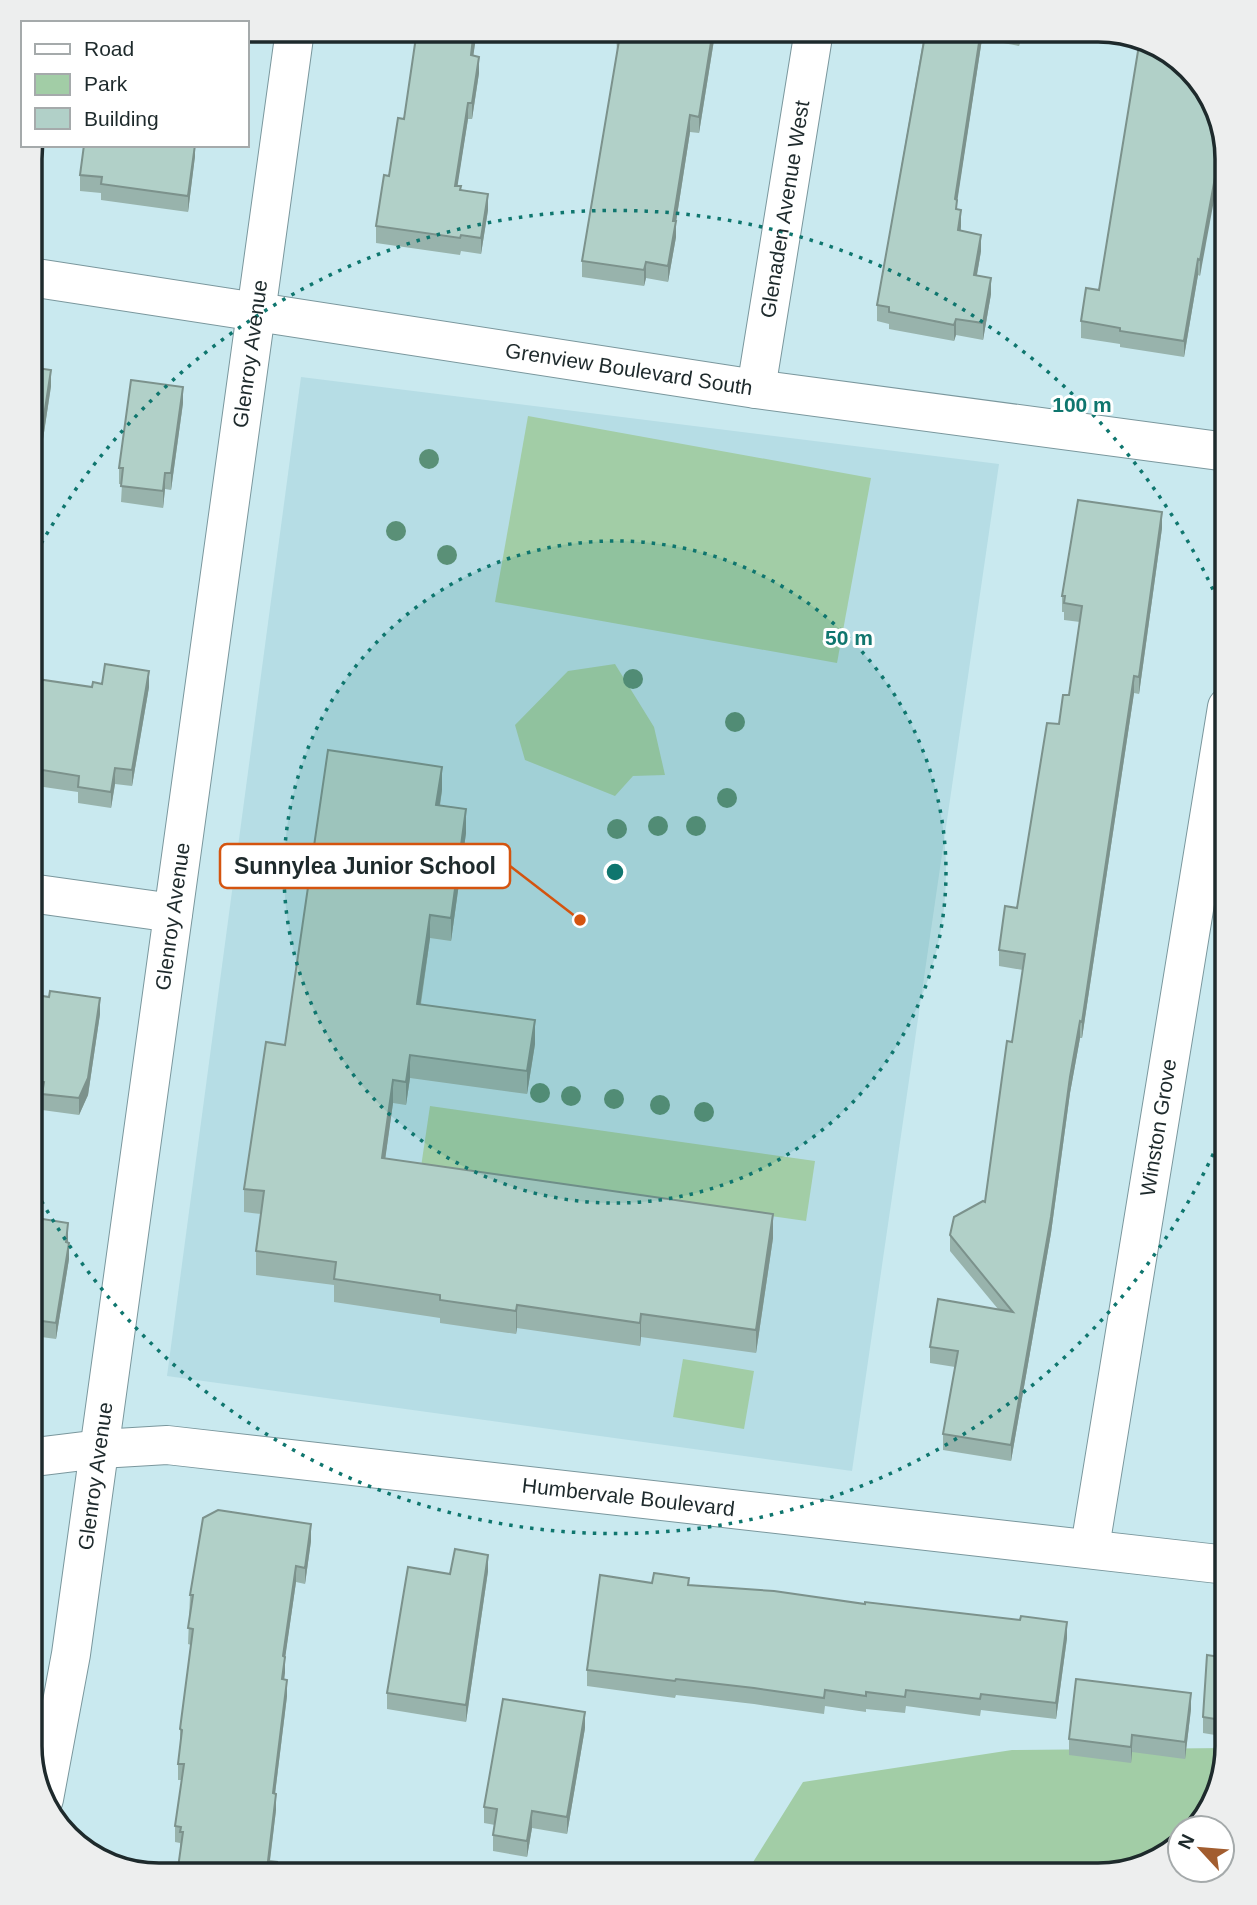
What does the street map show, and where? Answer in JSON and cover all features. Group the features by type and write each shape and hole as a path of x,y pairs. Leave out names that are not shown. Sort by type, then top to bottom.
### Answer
{"street":[{"name":"Glenroy Avenue","path":"47,1780 71,1654 100,1449 254,312 293,42"},
{"name":"Glenaden Avenue West","path":"756,389 812,42"},
{"name":"Grenview Boulevard South","path":"42,279 756,389 1215,450"},
{"name":"Winston Grove","path":"1090,1548 1215,781"},
{"path":"42,895 173,913"},
{"name":"Humbervale Boulevard","path":"42,1455 167,1445 1215,1564"}],"shaded area":[{"path":"301,377 999,464 852,1471 167,1376"}],"green space":[{"path":"528,416 871,478 837,663 495,602"},
{"path":"615,664 654,727 665,775 633,776 615,796 525,760 515,725 568,671"},
{"path":"430,1106 815,1161 806,1221 421,1167"},
{"path":"683,1359 754,1371 744,1429 673,1417"},
{"path":"1215,1748 1206,1791 1193,1814 1166,1814 1166,1841 1143,1854 1113,1862 752,1863 803,1782 1012,1750"}],"building":[{"path":"415,42 473,42 471,55 479,57 472,103 468,103 455,186 461,186 460,190 488,194 481,238 461,235 460,238 376,226 384,175 389,176 398,118 404,119"},
{"path":"619,42 711,42 699,117 690,115 668,266 646,262 644,270 582,261"},
{"path":"924,42 979,42 955,199 956,209 961,210 958,230 981,235 974,275 991,278 983,323 956,319 954,325 889,312 889,307 877,305"},
{"path":"1138,49 1163,62 1186,82 1206,114 1214,144 1215,178 1184,341 1120,331 1120,328 1081,321 1086,288 1099,290"},
{"path":"84,147 195,147 188,196 101,184 102,177 80,175"},
{"path":"42,369 51,370 42,429"},
{"path":"131,380 183,387 171,473 165,473 163,491 121,486 123,468 119,468"},
{"path":"1078,500 1162,512 1139,677 1134,676 1082,1022 1080,1021 1070,1077 1051,1217 1011,1445 943,1434 958,1351 930,1347 938,1299 1013,1312 950,1235 954,1217 985,1202 1007,1041 1012,1042 1025,954 999,950 1005,906 1017,908 1047,723 1059,724 1063,695 1069,695 1082,606 1064,603 1065,596 1062,596"},
{"path":"105,664 149,671 132,770 115,768 111,792 78,787 79,776 42,770 42,680 92,687 93,682 102,684"},
{"path":"328,750 442,767 436,805 466,809 451,918 430,915 417,1004 535,1020 527,1071 410,1055 406,1082 393,1080 382,1158 773,1214 756,1330 641,1314 640,1323 517,1305 516,1311 440,1300 440,1295 334,1279 336,1262 256,1251 264,1191 244,1189 266,1042 285,1045"},
{"path":"50,991 100,998 88,1078 79,1098 42,1094 42,996 49,997"},
{"path":"42,1219 68,1223 66,1242 69,1243 56,1323 42,1321"},
{"path":"218,1510 311,1524 305,1568 296,1566 283,1656 282,1679 287,1680 273,1793 276,1794 268,1861 277,1863 179,1863 183,1832 180,1832 181,1827 175,1826 184,1764 178,1764 180,1729 193,1629 188,1628 193,1595 190,1595 203,1518"},
{"path":"455,1549 488,1555 466,1705 387,1693 408,1567 450,1574"},
{"path":"654,1573 689,1578 688,1585 774,1591 865,1604 1020,1620 1021,1616 1067,1622 1056,1703 981,1694 980,1699 906,1690 905,1697 866,1692 866,1696 825,1690 824,1698 587,1670 600,1575 652,1583"},
{"path":"1207,1655 1215,1656 1215,1719 1203,1717"},
{"path":"1076,1679 1191,1693 1185,1742 1132,1735 1131,1747 1069,1739"},
{"path":"503,1699 585,1712 567,1817 532,1811 527,1841 493,1835 497,1809 484,1807"}],"place":[{"name":"Sunnylea Junior School","path":"580,920"}]}
